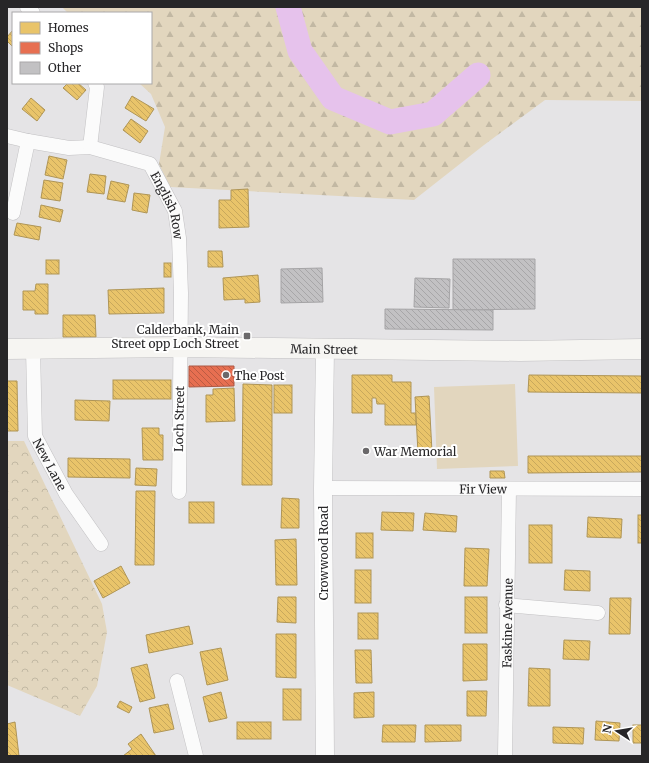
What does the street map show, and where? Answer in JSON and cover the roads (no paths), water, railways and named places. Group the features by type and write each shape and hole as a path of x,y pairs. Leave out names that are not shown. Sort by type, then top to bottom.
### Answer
{"main road":[{"name":"Main Street","path":"7,349 180,346 325,349 642,349"}],"street":[{"path":"90,147 97,87 96,84"},
{"name":"English Row","path":"7,136 28,142 69,148 90,147 150,164 175,211 179,238 180,346"},
{"path":"13,214 28,142"},
{"name":"Loch Street","path":"179,492 180,346"},
{"name":"New Lane","path":"33,349 35,436 66,494 101,544"},
{"name":"Crowwood Road","path":"325,349 323,488 325,756"},
{"name":"Fir View","path":"323,488 642,489"},
{"name":"Faskine Avenue","path":"505,756 506,605 509,489"},
{"path":"506,605 598,613"},
{"path":"177,681 196,756"}],"waterway":[{"path":"288,7 300,51 333,98 390,122 433,114 478,75"}],"place":[{"name":"Calderbank, Main Street opp Loch Street","path":"247,336"},
{"name":"The Post","path":"226,375"},
{"name":"War Memorial","path":"366,451"}]}
